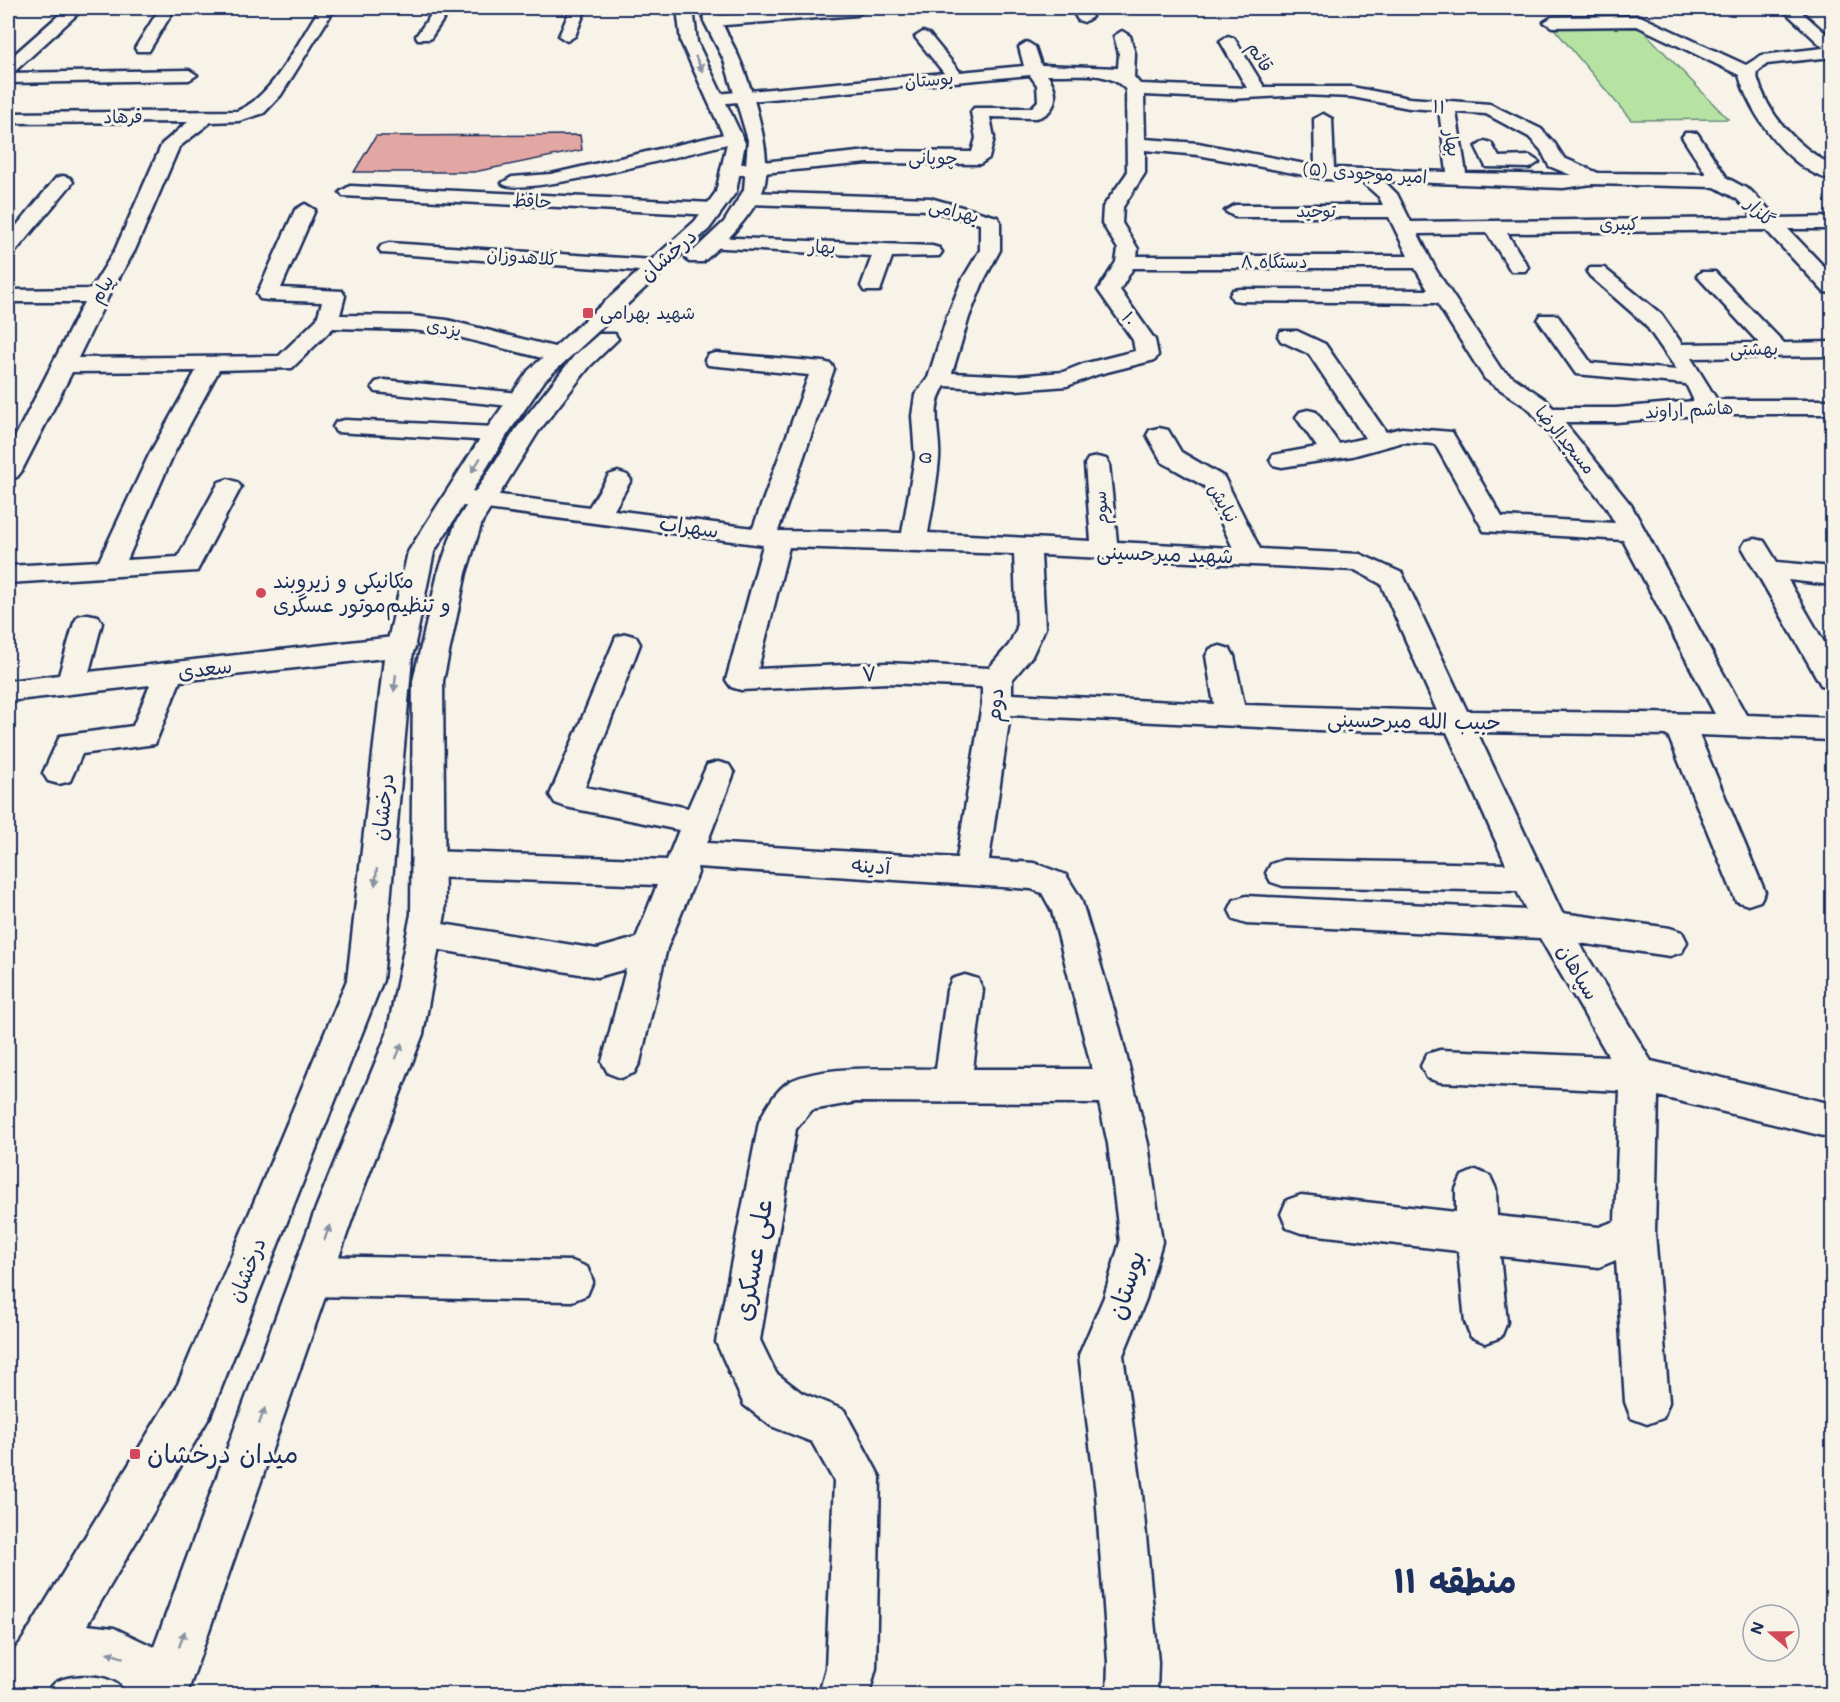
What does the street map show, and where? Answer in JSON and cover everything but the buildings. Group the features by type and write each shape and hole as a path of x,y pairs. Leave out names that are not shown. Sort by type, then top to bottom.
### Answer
{"street":[{"path":"8,68 76,8"},
{"path":"143,48 167,8"},
{"name":"فرهاد","path":"8,118 239,116 258,109 272,94 327,8"},
{"path":"424,36 443,8"},
{"path":"567,36 578,8"},
{"path":"1788,8 1833,47"},
{"path":"703,12 857,10"},
{"name":"درخشان","path":"703,12 732,60 730,98 733,137 745,178"},
{"path":"1552,22 1640,21 1747,72"},
{"path":"923,36 956,77"},
{"path":"1122,36 1131,84 1137,144 1136,173 1113,207 1112,223 1128,249 1126,262"},
{"name":"قائم","path":"1228,41 1259,93"},
{"path":"1027,47 1034,70"},
{"path":"1747,72 1762,60 1833,52"},
{"name":"بوستان","path":"730,98 1034,70 1100,70 1131,84"},
{"name":"چوپانی","path":"745,178 868,157 980,158 986,138 980,112 1036,113 1047,102 1046,84 1034,70"},
{"path":"1747,72 1750,87 1762,112 1780,138 1833,174"},
{"path":"8,78 189,75"},
{"name":"۱۱","path":"1131,84 1259,93 1302,90 1352,92 1447,108 1490,109 1516,120 1535,133 1549,148 1556,162"},
{"name":"درخشان","path":"24,1678 194,1400 365,980 398,658 421,552 470,498 582,361 731,226 757,140 730,98"},
{"name":"بهار","path":"1447,108 1458,179"},
{"name":"پیام","path":"8,472 98,295 125,250 171,144 207,116"},
{"path":"1323,119 1325,174"},
{"path":"1198,149 1208,127"},
{"path":"460,183 551,180 733,137"},
{"name":"گلزار","path":"1691,137 1720,182 1744,195 1833,287"},
{"name":"امیر موجودی (۵)","path":"1137,144 1198,149 1325,174 1563,182 1595,178"},
{"path":"1485,147 1493,163 1556,162 1595,178 1697,179 1720,182"},
{"name":"مسجدالرضا","path":"1367,176 1387,194 1442,297 1493,374 1537,404 1618,504 1736,725"},
{"name":"درخشان","path":"162,1695 312,1276 405,1034 428,914 428,681 452,573 469,522 470,498 495,434 537,375 654,266 702,225 726,192 745,178"},
{"name":"بهرامی","path":"745,178 930,204 968,212 990,221 990,250 969,289 939,379"},
{"path":"8,248 63,182"},
{"name":"حافظ","path":"350,192 713,209"},
{"path":"63,365 284,363 327,321 334,296 268,294 305,210"},
{"name":"توحید","path":"1234,211 1401,220"},
{"name":"کبیری","path":"1401,220 1493,226 1775,226 1833,223"},
{"path":"1493,226 1518,267"},
{"name":"بهار","path":"713,243 932,252"},
{"name":"کلاهدوزان","path":"389,249 654,266"},
{"path":"872,286 884,250"},
{"name":"۸ دستگاه","path":"1126,262 1422,262"},
{"name":"۱۰","path":"939,379 1016,383 1067,379 1091,369 1147,355 1144,340 1109,290 1126,262"},
{"path":"1597,272 1653,319 1695,378 1709,407"},
{"path":"1708,276 1776,348"},
{"path":"8,296 98,295"},
{"path":"1241,295 1442,297"},
{"path":"1549,320 1584,369 1695,378"},
{"name":"یزدی","path":"327,321 412,323 447,327 558,355"},
{"path":"1289,336 1317,349 1380,441"},
{"name":"بهشتی","path":"1677,351 1833,349"},
{"path":"716,360 823,369 771,538"},
{"path":"109,568 161,455 212,363"},
{"name":"۵","path":"915,541 927,457 924,416 927,395 939,379"},
{"path":"384,387 519,400"},
{"name":"هاشم اراوند","path":"1546,415 1616,415 1709,407 1833,407"},
{"path":"1308,417 1333,452"},
{"path":"345,427 495,434"},
{"name":"نیایش","path":"1159,435 1171,457 1215,482 1251,557"},
{"path":"1282,460 1333,452 1402,435 1443,437 1493,525 1633,532"},
{"name":"سوم","path":"1097,464 1105,551"},
{"path":"598,514 618,480"},
{"path":"8,574 187,565 228,487"},
{"name":"سهراب","path":"470,498 771,538"},
{"name":"شهید میرحسینی","path":"771,538 915,541 1360,562 1392,579 1433,665 1456,722"},
{"name":"۷","path":"771,538 741,680 886,673 997,691"},
{"path":"1755,547 1831,678"},
{"name":"دوم","path":"972,872 997,691 1031,628 1027,548"},
{"path":"1769,570 1833,576"},
{"path":"71,684 88,623"},
{"path":"626,644 566,795 699,822"},
{"name":"سعدی","path":"8,691 402,646"},
{"path":"1220,656 1231,715"},
{"path":"59,773 71,744 144,736 169,673"},
{"name":"حبیب الله میرحسینی","path":"997,691 1231,715 1833,729"},
{"name":"سپاهان","path":"1456,722 1550,925 1639,1075"},
{"path":"1679,725 1748,892"},
{"path":"621,1062 649,948 718,773"},
{"name":"آدینه","path":"428,864 684,864 972,872 1034,876 1054,884"},
{"path":"1283,873 1528,878"},
{"name":"بوستان","path":"1054,884 1068,909 1102,1030 1128,1144 1141,1242 1125,1299 1101,1355 1119,1494 1133,1662 1132,1695"},
{"path":"1246,910 1550,925 1670,942"},
{"path":"424,935 597,963 649,948"},
{"path":"952,1086 965,990"},
{"path":"1440,1066 1639,1075 1833,1121"},
{"path":"1639,1075 1635,1233 1647,1402"},
{"name":"علی عسکری","path":"844,1695 851,1668 857,1477 828,1426 787,1410 760,1389 738,1342 778,1122 801,1095 856,1085 1115,1086"},
{"path":"1476,1189 1477,1233 1486,1322"},
{"path":"1301,1214 1599,1247 1635,1233"},
{"path":"312,1276 572,1281"},
{"path":"24,1678 65,1653 93,1649 119,1654 140,1666 151,1686 151,1695"}],"green space":[{"path":"1637,24 1728,119 1631,120 1551,25"}],"place":[{"name":"شهید بهرامی","path":"588,313"},
{"name":"مکانیکی و زیروبند و تنظیم‌موتور عسگری","path":"261,593"},
{"name":"میدان درخشان","path":"135,1454"}],"district":[{"name":"منطقه ۱۱","path":"1455,1581"}]}
